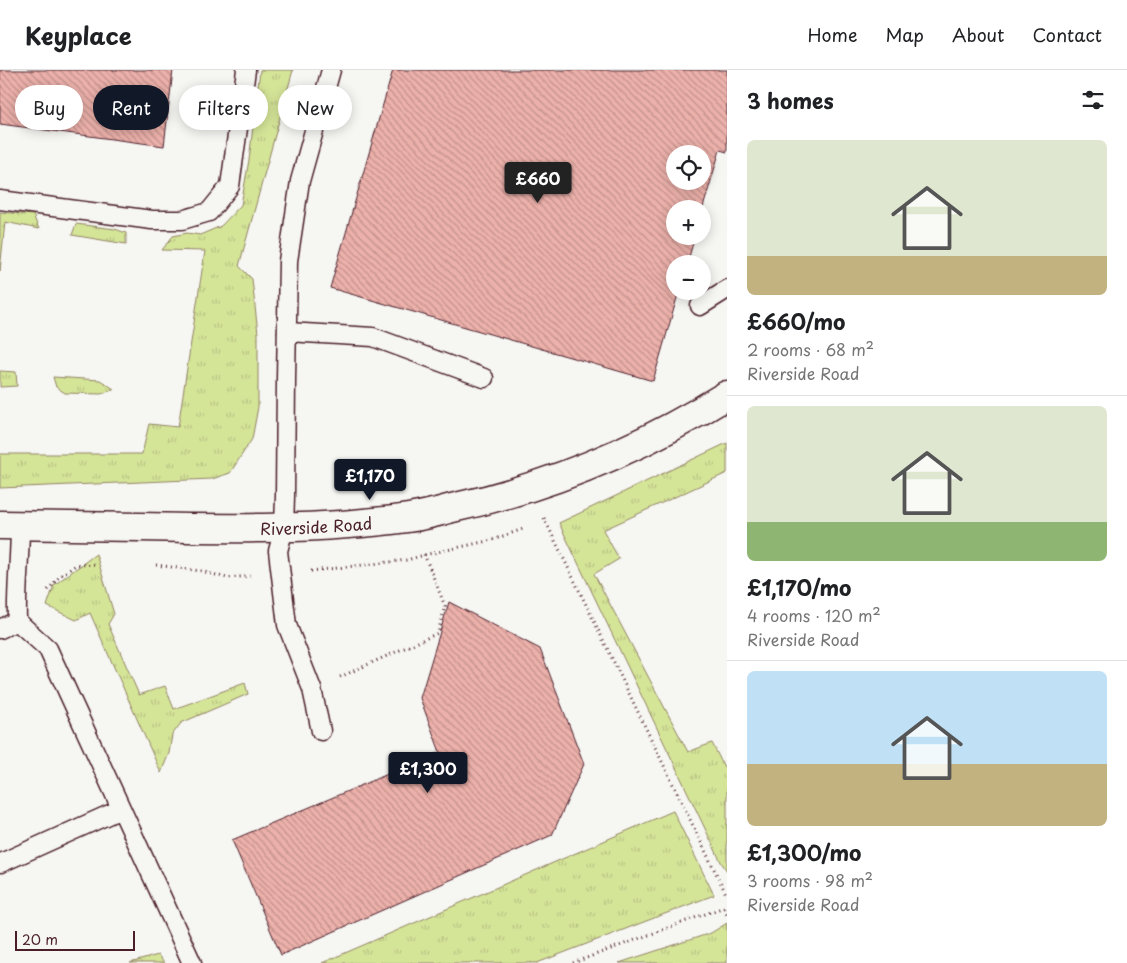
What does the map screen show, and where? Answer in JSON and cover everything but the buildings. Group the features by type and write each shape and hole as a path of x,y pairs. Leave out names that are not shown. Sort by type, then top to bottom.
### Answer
{"street":[{"name":"Riverside Road","path":"10,525 236,530 329,526 409,518 487,500 570,474 683,422 727,395"}],"lane":[{"path":"0,200 152,220 182,220 209,212 230,186 246,70"},
{"path":"321,731 312,689 287,625 278,551 284,528 288,261 300,181 331,70"},
{"path":"700,306 727,289"},
{"path":"286,332 373,337 484,378"},
{"path":"10,525 20,546 16,588 17,622 48,649 192,963"},
{"path":"0,629 17,622"},
{"path":"1,863 121,809"}],"path":[{"path":"530,488 727,896"},
{"path":"312,689 438,633 445,606 409,518"},
{"path":"573,963 725,907 727,914"}],"green space":[{"path":"260,70 293,70 289,85 278,85 278,124 239,266 252,279 258,334 258,407 252,439 230,473 212,479 0,488 0,454 142,454 149,424 178,427 205,251 162,250 173,236 187,233 200,235 221,226 241,205 253,130 268,130 268,85 258,85"},
{"path":"0,212 33,215 39,229 5,222 0,271"},
{"path":"76,224 115,229 126,233 126,244 72,235"},
{"path":"0,371 16,372 17,386 0,387"},
{"path":"53,377 100,380 114,389 101,394 65,393 56,387"},
{"path":"727,443 727,473 603,530 619,559 594,574 688,752 712,743 724,767 727,765 727,871 559,523"},
{"path":"96,554 114,614 108,624 139,695 165,686 174,709 245,683 248,694 181,723 172,735 169,753 161,773 90,613 76,620 47,606 54,585"},
{"path":"673,811 714,895 537,963 322,963"},
{"path":"727,923 727,963 619,963 711,933"},
{"path":"158,955 164,963 130,963"}]}
